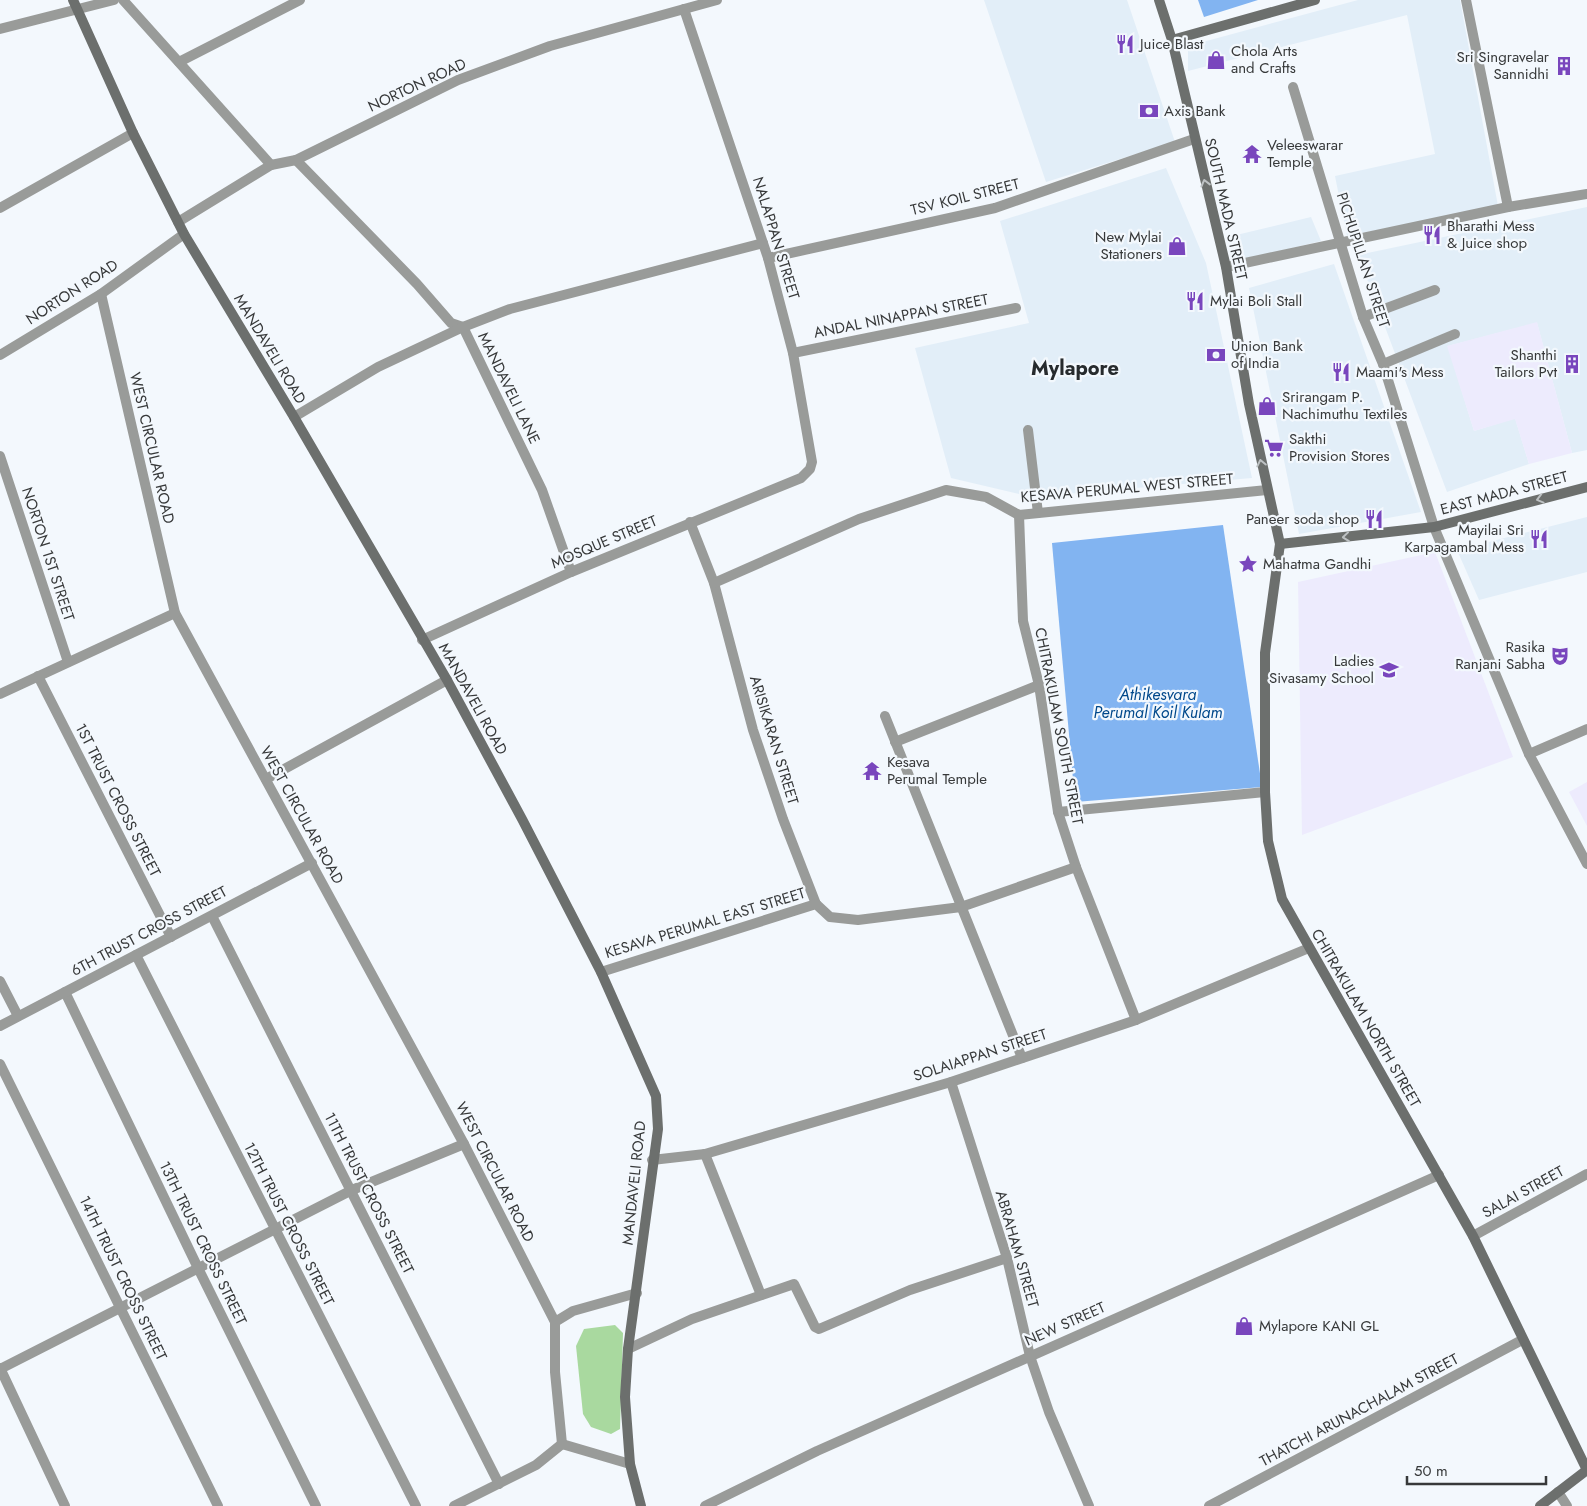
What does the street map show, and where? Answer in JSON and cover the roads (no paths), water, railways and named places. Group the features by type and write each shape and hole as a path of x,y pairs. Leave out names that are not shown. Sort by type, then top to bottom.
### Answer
{"street":[{"path":"0,29 75,4 114,0"},
{"path":"123,0 271,165"},
{"path":"179,62 300,0"},
{"name":"NORTON ROAD","path":"178,222 271,165 296,160 458,80 558,44 717,0"},
{"name":"SOUTH MADA STREET","path":"1159,0 1172,40 1226,268 1249,404 1280,544"},
{"path":"1172,40 1315,0"},
{"path":"1466,0 1508,207"},
{"name":"MANDAVELI ROAD","path":"75,4 134,133 184,234 294,417 447,680 600,972 656,1096 658,1129 652,1160 637,1293 628,1349 626,1397 630,1464 641,1506"},
{"name":"NALAPPAN STREET","path":"684,9 768,258 793,353 812,462 810,470 801,478"},
{"name":"PICHUPILLAN STREET","path":"1293,87 1363,317 1383,364 1434,527 1529,754 1587,864"},
{"path":"0,208 134,133"},
{"name":"TSV KOIL STREET","path":"768,258 995,208 1194,139"},
{"name":"MANDAVELI LANE","path":"296,160 417,284 451,323 463,327 542,490 571,572"},
{"path":"1226,268 1508,207 1587,194"},
{"name":"NORTON ROAD","path":"0,355 101,294 184,234"},
{"path":"294,417 378,367 463,327 510,309 763,243"},
{"path":"1363,317 1436,290"},
{"name":"WEST CIRCULAR ROAD","path":"101,294 175,613 464,1144 555,1322"},
{"name":"ANDAL NINAPPAN STREET","path":"793,353 1016,308"},
{"path":"1383,364 1455,334"},
{"path":"1028,430 1038,513"},
{"name":"NORTON 1ST STREET","path":"0,456 68,662"},
{"name":"MOSQUE STREET","path":"422,640 571,572 801,478"},
{"name":"EAST MADA STREET","path":"1280,544 1434,527 1587,487"},
{"name":"KESAVA PERUMAL WEST STREET","path":"714,583 860,519 946,490 986,497 1019,515 1267,490"},
{"name":"CHITRAKULAM SOUTH STREET","path":"1019,515 1023,621 1039,685 1058,812 1076,867 1136,1020"},
{"name":"ARISIKARAN STREET","path":"690,522 714,583 753,730 783,819 816,904"},
{"name":"CHITRAKULAM NORTH STREET","path":"1280,544 1265,653 1265,792 1268,842 1282,899 1472,1236 1587,1470"},
{"path":"0,694 175,613"},
{"name":"1ST TRUST CROSS STREET","path":"38,676 171,937"},
{"path":"266,780 447,680"},
{"path":"895,742 1039,685"},
{"path":"885,716 1022,1058"},
{"path":"1529,754 1587,729"},
{"path":"1058,812 1265,792"},
{"name":"6TH TRUST CROSS STREET","path":"0,1026 312,863"},
{"name":"KESAVA PERUMAL EAST STREET","path":"600,972 816,904 830,917 858,920 960,906 1076,867"},
{"name":"11TH TRUST CROSS STREET","path":"212,916 499,1484"},
{"name":"SOLAIAPPAN STREET","path":"652,1160 705,1154 951,1082 1136,1020 1309,948"},
{"name":"12TH TRUST CROSS STREET","path":"136,955 416,1506"},
{"path":"0,981 18,1016"},
{"name":"13TH TRUST CROSS STREET","path":"65,992 198,1268 316,1506"},
{"name":"14TH TRUST CROSS STREET","path":"0,1064 218,1506"},
{"name":"ABRAHAM STREET","path":"951,1082 1007,1258 1030,1356 1049,1412 1089,1506"},
{"path":"64,1506 0,1368 352,1190 464,1144"},
{"path":"705,1154 761,1294"},
{"name":"SALAI STREET","path":"1472,1236 1587,1174"},
{"name":"NEW STREET","path":"705,1506 817,1451 1439,1175"},
{"path":"628,1349 692,1319 795,1284 815,1327 819,1329 910,1290 1007,1258"},
{"path":"562,1444 555,1372 555,1322 574,1311 637,1293"},
{"name":"THATCHI ARUNACHALAM STREET","path":"1209,1506 1522,1340"},
{"path":"454,1506 536,1465 562,1444"},
{"path":"562,1444 630,1464"},
{"path":"1540,1506 1587,1470"},
{"path":"1558,1492 1567,1506"}],"water":[{"path":"1198,0 1258,0 1204,17"},
{"name":"Athikesvara Perumal Koil Kulam","path":"1223,525 1262,787 1075,802 1052,543"}],"place":[{"name":"Juice Blast","path":"1125,44"},
{"name":"Chola Arts and Crafts","path":"1216,60"},
{"name":"Sri Singravelar Sannidhi","path":"1564,66"},
{"name":"Axis Bank","path":"1149,111"},
{"name":"Veleeswarar Temple","path":"1252,154"},
{"name":"Bharathi Mess & Juice shop","path":"1432,235"},
{"name":"New Mylai Stationers","path":"1177,246"},
{"name":"Mylai Boli Stall","path":"1195,301"},
{"name":"Union Bank of India","path":"1216,355"},
{"name":"Shanthi Tailors Pvt","path":"1572,364"},
{"name":"Maami's Mess","path":"1341,372"},
{"name":"Srirangam P. Nachimuthu Textiles","path":"1267,406"},
{"name":"Sakthi Provision Stores","path":"1274,448"},
{"name":"Paneer soda shop","path":"1374,519"},
{"name":"Mayilai Sri Karpagambal Mess","path":"1539,539"},
{"name":"Mahatma Gandhi","path":"1248,564"},
{"name":"Rasika Ranjani Sabha","path":"1560,656"},
{"name":"Ladies Sivasamy School","path":"1389,670"},
{"name":"Kesava Perumal Temple","path":"872,771"},
{"name":"Mylapore KANI GL","path":"1244,1326"}],"district":[{"name":"Mylapore","path":"1075,368"}]}
